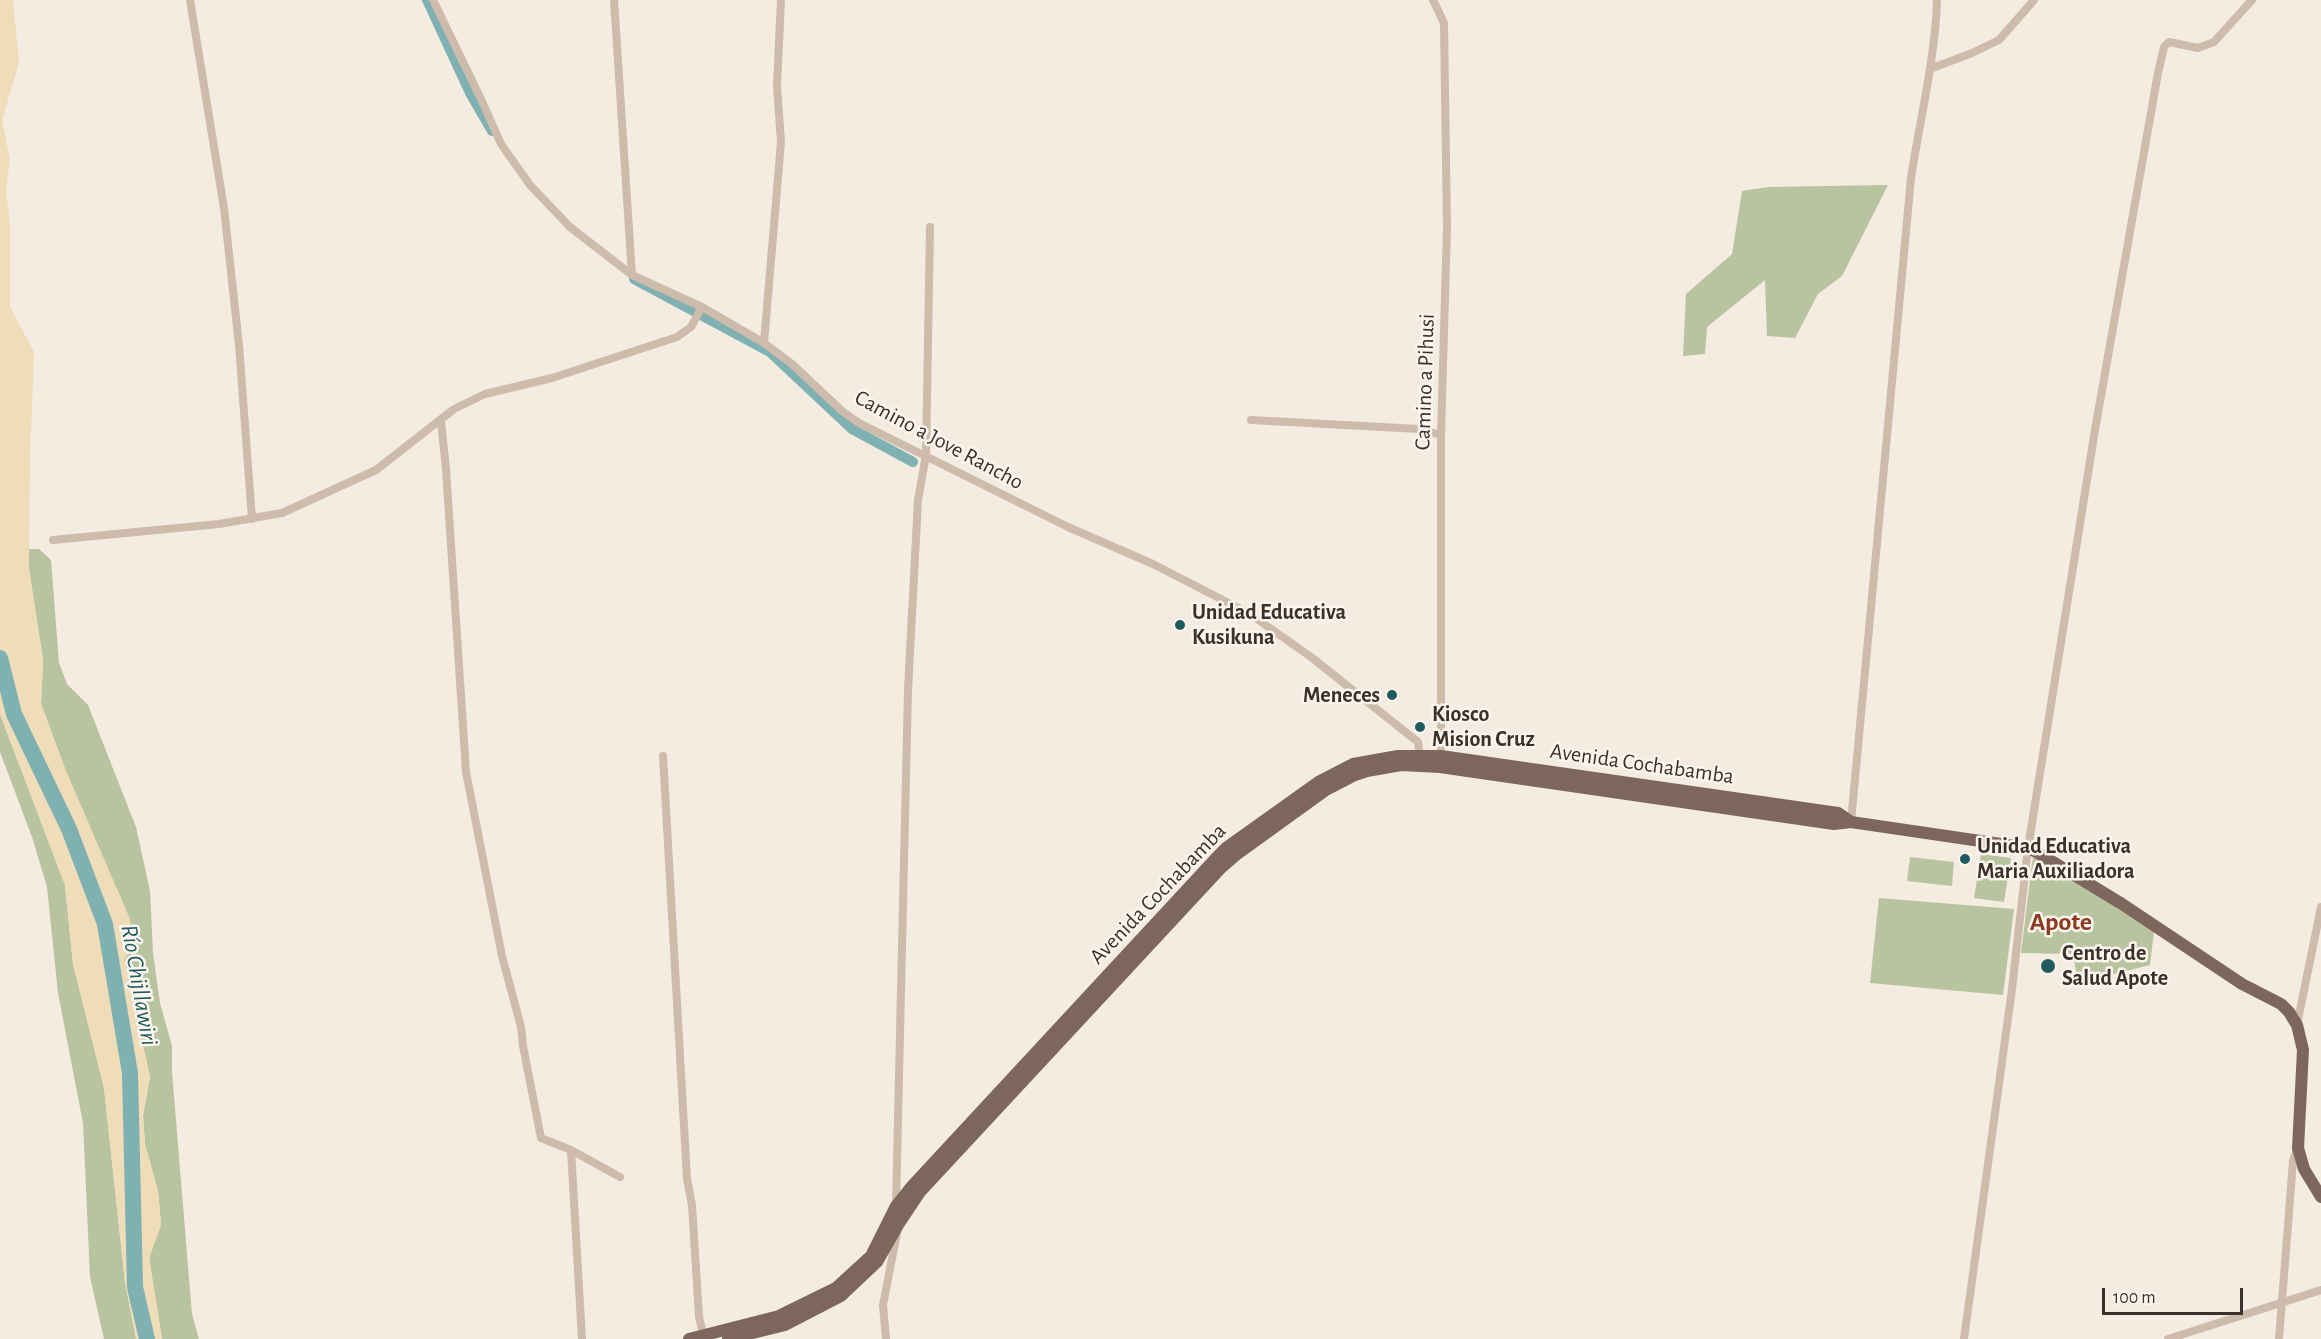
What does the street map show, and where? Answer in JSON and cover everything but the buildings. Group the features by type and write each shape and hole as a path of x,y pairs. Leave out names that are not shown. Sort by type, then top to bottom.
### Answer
{"main road":[{"name":"Avenida Cochabamba","path":"688,1339 780,1316 836,1288 871,1256 896,1206 912,1186 1226,848 1320,781 1344,768 1370,760 1441,762 1749,806 1838,813 1851,822 2028,848 2122,904 2242,984 2281,1004 2289,1012 2297,1025 2303,1050 2298,1148 2304,1169 2321,1197"},
{"name":"Avenida Cochabamba","path":"728,1339 785,1325 841,1296 878,1262 898,1225 920,1192 1221,868 1326,790 1367,771 1420,760"}],"street":[{"path":"190,0 224,208 239,345 252,519"},
{"name":"Camino a Jove Rancho","path":"433,0 501,144 530,185 570,227 632,275 702,307 764,343 792,364 842,411 859,423 1068,527 1153,564 1250,614 1311,657 1418,742 1420,760"},
{"path":"614,0 632,275"},
{"path":"764,343 781,142 777,86 781,0"},
{"name":"Camino a Pihusi","path":"1433,0 1444,23 1447,228 1441,435 1441,762"},
{"path":"1851,822 1911,178 1935,38 1937,0"},
{"path":"1930,69 2000,40 2034,0"},
{"path":"1964,1339 2012,989 2028,848 2095,430 2147,129 2164,47 2169,42 2198,48 2214,42 2252,0"},
{"path":"886,1339 883,1305 898,1225 896,1206 908,690 918,500 926,455 930,228"},
{"path":"53,540 252,519 282,513 376,470 454,409 485,394 552,378 677,337 691,327 702,307"},
{"path":"1251,420 1419,429 1441,435"},
{"path":"441,421 466,772 502,956 521,1027 541,1138 571,1150 620,1177"},
{"path":"663,756 687,1179 692,1205 699,1317 703,1337"},
{"path":"2297,1025 2321,907"},
{"path":"2279,1339 2293,1161 2298,1148"},
{"path":"571,1150 582,1339"},
{"path":"2168,1339 2321,1290"}],"green space":[{"path":"1888,185 1842,276 1818,294 1795,338 1767,336 1765,280 1707,327 1705,354 1683,356 1686,294 1732,254 1742,191 1768,187"},
{"path":"29,549 39,549 51,560 59,663 67,684 88,705 136,827 150,891 153,953 160,1003 172,1046 172,1072 192,1314 199,1339 162,1339 149,1258 161,1225 158,1191 145,1144 143,1116 150,1077 124,960 64,766 41,704 43,660 29,569"},
{"path":"0,714 65,885 73,964 104,1088 125,1282 136,1339 104,1339 90,1277 83,1123 58,993 47,887 32,837 0,752"},
{"path":"1981,854 2011,858 2004,902 1974,898"},
{"path":"2033,856 2154,931 2150,965 2078,983 2073,954 2021,953"},
{"path":"1910,857 1954,862 1952,886 1907,881"},
{"path":"1879,898 2014,909 2003,995 1870,983"}],"sand":[{"path":"0,0 13,0 19,63 2,120 10,160 6,190 10,224 10,307 34,352 29,569 43,660 41,704 64,766 130,919 132,947 124,960 150,1077 143,1116 145,1144 158,1191 161,1225 149,1258 162,1339 136,1339 125,1282 104,1088 73,964 65,885 0,714"}],"waterway":[{"path":"427,0 470,93 492,131"},
{"path":"634,279 770,352 852,429 913,462"},
{"name":"Río Chijllawiri","path":"0,658 14,714 69,829 105,924 130,1073 135,1287 147,1339"}],"place":[{"name":"Unidad Educativa Kusikuna","path":"1180,625"},
{"name":"Meneces","path":"1392,695"},
{"name":"Kiosco Mision Cruz","path":"1420,727"},
{"name":"Unidad Educativa Maria Auxiliadora","path":"1965,859"},
{"name":"Centro de Salud Apote","path":"2048,966"}],"district":[{"name":"Apote","path":"2061,922"}]}
